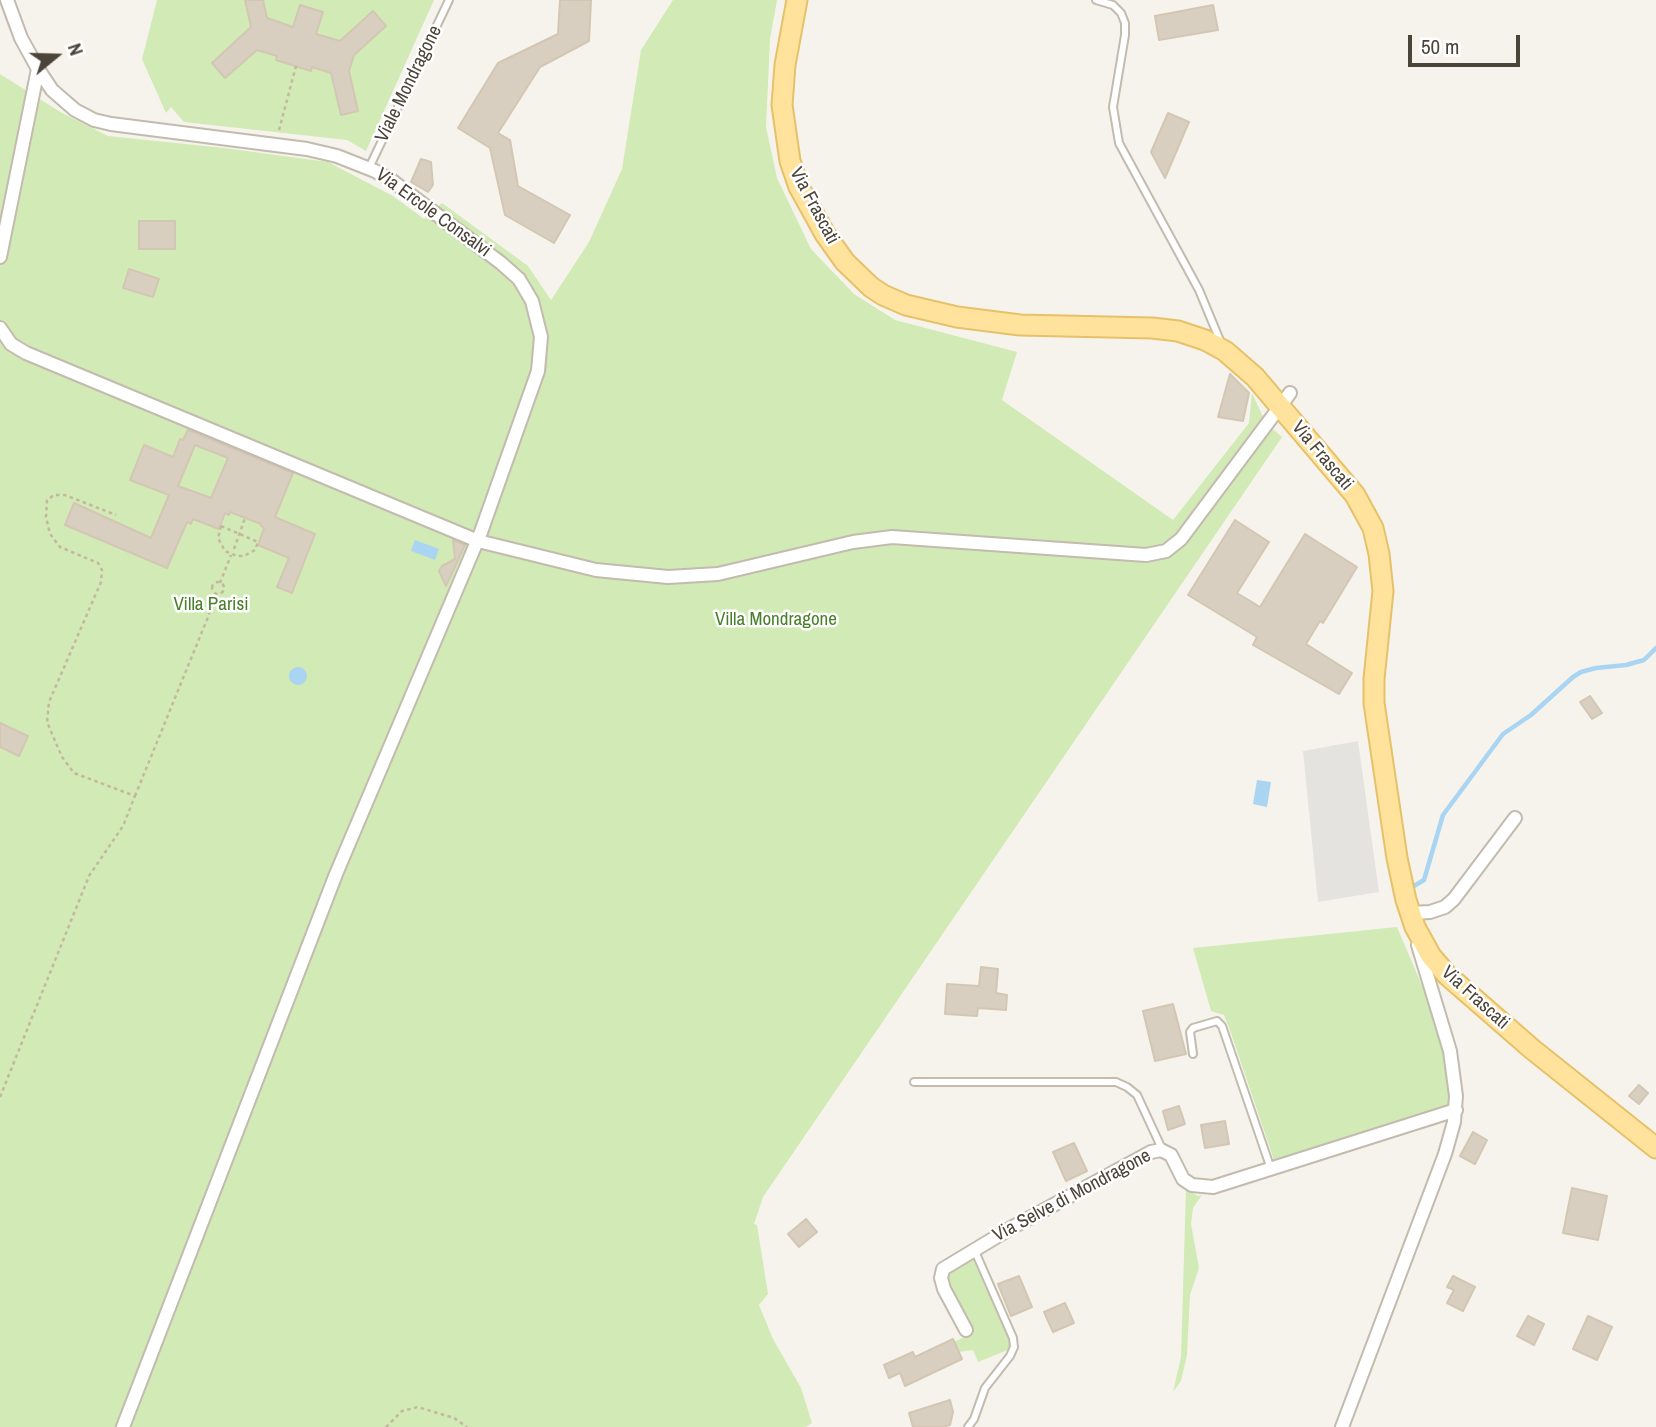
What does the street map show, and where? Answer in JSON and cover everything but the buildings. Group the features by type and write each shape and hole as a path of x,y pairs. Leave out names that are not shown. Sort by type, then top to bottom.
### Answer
{"main road":[{"name":"Via Frascati","path":"797,0 785,65 782,105 790,161 802,193 825,234 845,262 871,287 906,305 957,317 1031,326 1170,330 1192,335 1225,351 1285,399 1355,495 1366,513 1376,540 1382,591 1374,703 1396,858 1409,913 1425,947 1447,975 1532,1049 1656,1148"}],"street":[{"name":"Via Ercole Consalvi","path":"7,0 17,29 37,69 63,102 81,114 111,124 327,153 369,168 391,180 505,267 527,290 535,309 541,337 538,371 478,541 336,874 123,1427"},
{"path":"0,257 37,69"},
{"path":"0,328 11,344 26,354 478,541 589,568 668,577 718,574 853,542 892,537 1150,555 1166,551 1177,543 1285,399"},
{"path":"1342,1427 1445,1154 1455,1110 1454,1071 1450,1051 1409,913 1430,912 1445,907 1454,899 1515,818"},
{"name":"Via Selve di Mondragone","path":"966,1330 944,1289 941,1273 948,1265 1151,1152 1163,1151 1174,1159 1187,1183 1199,1187 1219,1185 1455,1110"}],"lane":[{"name":"Viale Mondragone","path":"369,168 449,0"},
{"path":"1096,0 1113,5 1121,13 1125,23 1112,107 1119,143 1199,290 1225,351"},
{"path":"1194,1054 1190,1032 1193,1028 1217,1021 1222,1026 1271,1169"},
{"path":"914,1082 1116,1082 1137,1095 1163,1151"},
{"path":"968,1427 974,1419 985,1388 1014,1347 1013,1338 974,1249"}],"path":[{"path":"275,144 296,66"},
{"path":"116,514 65,495 54,495 47,500 46,517 50,534 60,547 98,563 103,570 101,582 49,702 47,722 62,757 75,773 135,796"},
{"path":"234,549 245,518"},
{"path":"221,526 239,534 258,542 256,550 244,556 231,555 220,545 218,538 221,526"},
{"path":"220,583 231,555"},
{"path":"216,594 212,586 220,583"},
{"path":"0,1097 89,876 123,826 216,594 223,591 220,583"},
{"path":"386,1427 402,1411 418,1407 454,1418 467,1427"}],"green space":[{"path":"157,0 434,0 366,151 347,140 184,122 171,107 166,113 142,59"},
{"name":"Villa Mondragone","path":"673,0 777,0 770,39 766,127 777,178 811,249 854,294 895,320 1017,352 1002,400 1173,520 1249,423 1252,393 1266,423 1282,437 763,1197 754,1224 757,1225 768,1294 759,1305 773,1339 801,1388 812,1423 806,1427 0,1427 0,74 62,113 108,136 328,162 393,196 424,219 442,203 528,266 551,300 589,242 622,169 641,50"},
{"path":"1397,927 1423,988 1442,1045 1450,1078 1451,1096 1448,1106 1274,1160 1224,1015 1211,1011 1193,948"},
{"path":"1186,1189 1198,1196 1202,1195 1193,1208 1191,1224 1199,1268 1190,1295 1187,1355 1181,1381 1173,1392 1181,1357"},
{"path":"972,1257 1011,1344 1010,1349 978,1362 973,1350 958,1352 954,1342 973,1333 945,1280 945,1274"}],"shaded area":[{"path":"1358,741 1379,892 1318,902 1303,751"}],"water":[{"path":"415,540 439,549 435,560 411,551"},
{"path":"298,667 304,670 307,676 304,682 298,685 292,682 289,676 292,670"},
{"path":"1257,780 1271,782 1267,807 1253,804"}],"waterway":[{"path":"1414,886 1424,880 1443,815 1503,734 1531,715 1581,672 1644,660 1656,648"}],"park label":[{"name":"Villa Parisi","path":"211,605"}]}
